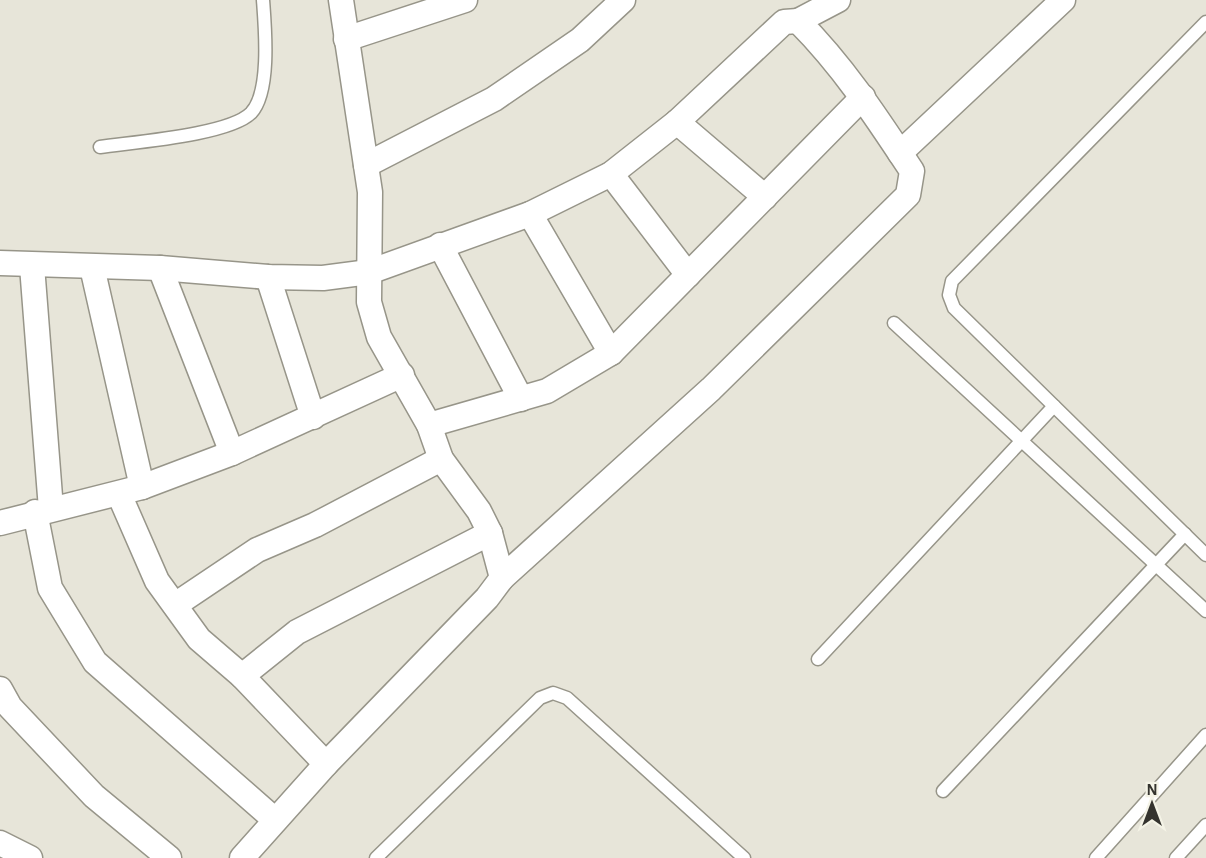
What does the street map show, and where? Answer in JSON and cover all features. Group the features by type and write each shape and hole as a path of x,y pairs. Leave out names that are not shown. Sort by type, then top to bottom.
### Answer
{"street":[{"path":"341,0 366,165 370,212 369,302 379,337 429,425 441,459 479,511 490,533 502,578"},
{"path":"346,39 465,0"},
{"path":"366,165 494,99 580,40 622,0"},
{"path":"0,263 32,266 160,268 268,277 323,278 369,272 440,244 530,214 611,174 677,122 784,22 798,21 838,0"},
{"path":"900,153 1063,0"},
{"path":"242,858 326,764 487,598 502,578 711,389 908,195 912,171 863,97 826,49 798,21"},
{"path":"429,425 547,391 611,353 863,97"},
{"path":"677,122 765,197"},
{"path":"611,174 688,275"},
{"path":"530,214 611,353"},
{"path":"440,244 521,399"},
{"path":"32,266 43,511 50,588 95,662 275,820"},
{"path":"92,267 142,487"},
{"path":"160,268 232,453"},
{"path":"268,277 313,417"},
{"path":"0,523 142,487 232,453 402,375"},
{"path":"175,605 257,550 315,525 441,459"},
{"path":"119,494 157,581 199,639 242,676 326,764"},
{"path":"242,676 297,632 490,533"},
{"path":"0,689 10,707 94,796 169,858"}],"lane":[{"path":"100,147 225,128 252,112 261,92 266,39 263,0"},
{"path":"1206,22 952,281 950,295 954,308 1206,555"},
{"path":"894,323 1206,611"},
{"path":"818,659 1054,406"},
{"path":"943,791 1185,534"},
{"path":"376,858 540,698 553,693 567,698 744,858"},
{"path":"1096,858 1206,735"},
{"path":"1176,858 1206,825"}]}
